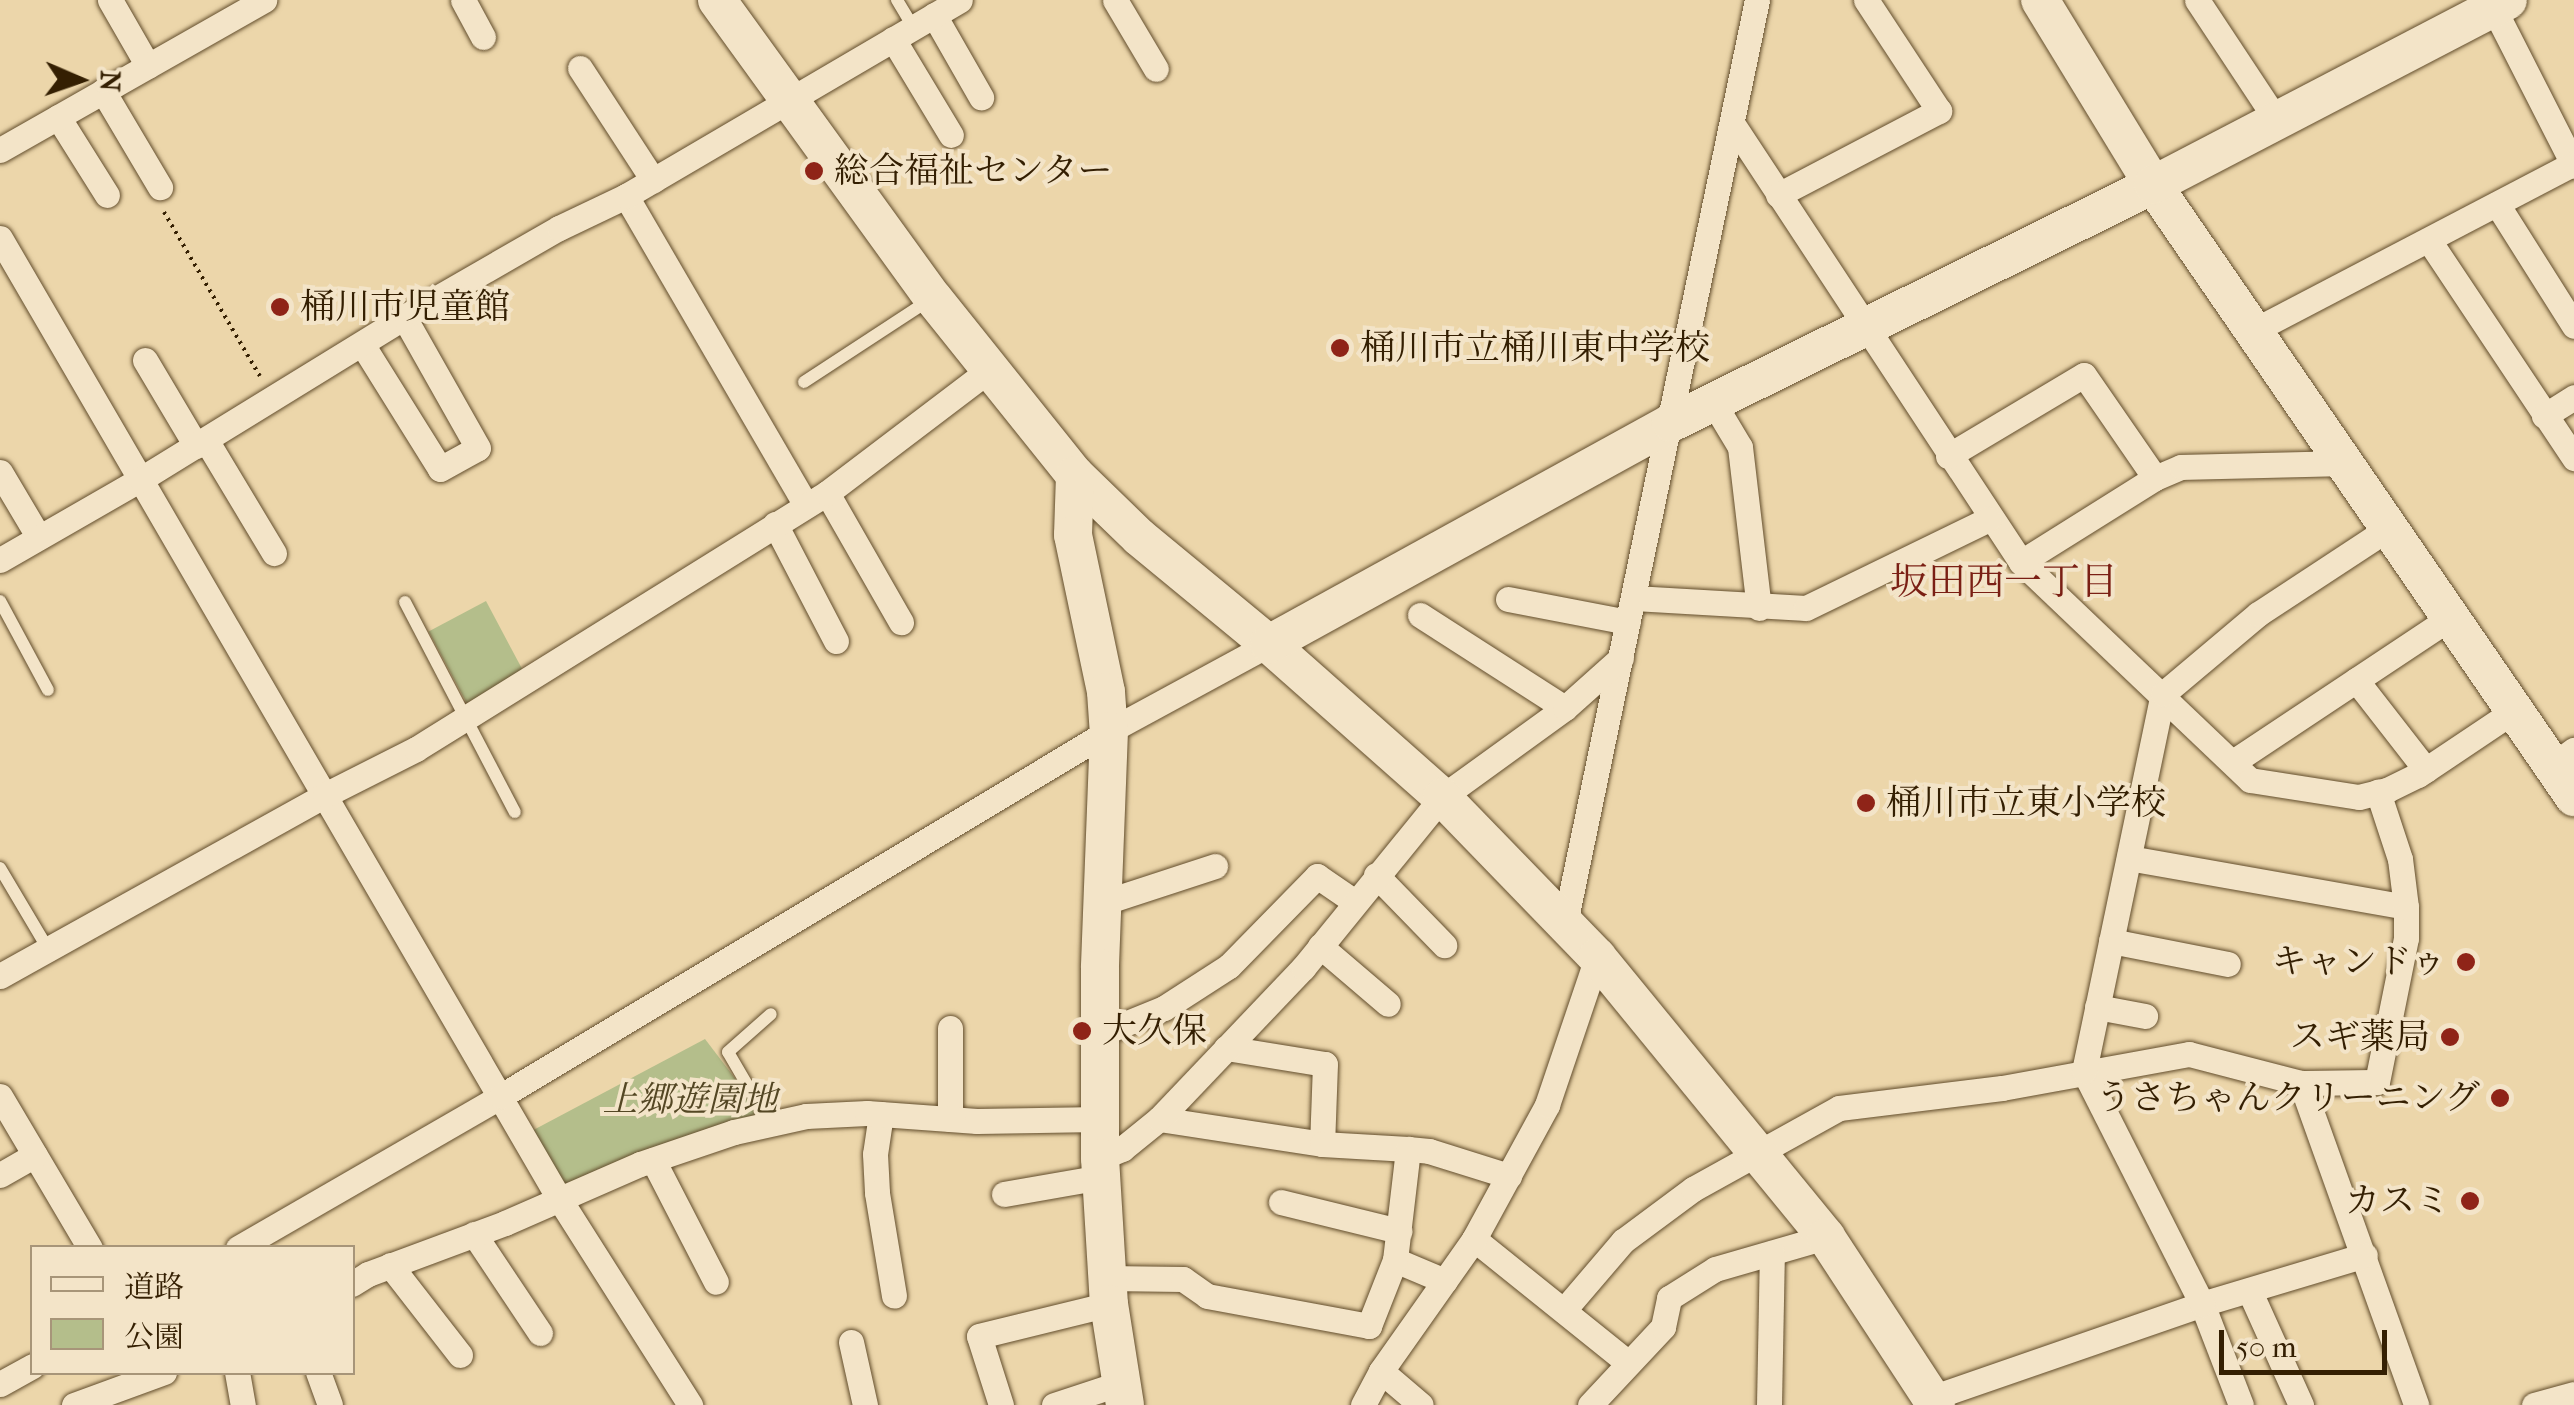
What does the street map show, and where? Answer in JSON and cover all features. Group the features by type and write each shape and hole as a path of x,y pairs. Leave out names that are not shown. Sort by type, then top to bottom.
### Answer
{"street":[{"path":"110,0 148,66"},
{"path":"0,150 264,0"},
{"path":"462,0 483,37"},
{"path":"716,0 933,298 1075,475 1139,537 1269,644 1442,797 1597,957 1826,1237 1933,1401 2202,1304 2365,1255"},
{"path":"0,560 201,443 404,317 559,228 626,196 960,0"},
{"path":"1115,0 1156,68"},
{"path":"1564,923 1757,0"},
{"path":"1778,196 1939,111 1866,0"},
{"path":"2040,0 2153,185 2451,618 2515,710 2563,757 2574,797"},
{"path":"2197,0 2277,121"},
{"path":"243,1245 502,1096 1109,731 1670,423 2153,185 2500,4 2573,164 2254,331"},
{"path":"913,27 981,97"},
{"path":"913,27 951,136"},
{"path":"580,68 652,180"},
{"path":"104,91 160,196"},
{"path":"58,117 107,195"},
{"path":"1732,123 2020,562 2250,780 2359,797 2378,792 2426,770 2515,710"},
{"path":"626,196 817,499 901,622"},
{"path":"2497,204 2574,326"},
{"path":"0,238 560,1200 690,1405"},
{"path":"2430,242 2574,458"},
{"path":"362,344 440,469 478,448 404,317"},
{"path":"145,360 274,553"},
{"path":"0,976 325,795 416,750 817,499 989,370"},
{"path":"1948,456 2084,375 2155,478"},
{"path":"2544,416 2574,397"},
{"path":"1713,402 1740,447 1759,608"},
{"path":"2020,562 2155,478 2181,468 2345,463"},
{"path":"0,472 38,536"},
{"path":"1054,1405 1123,1394 1108,1291 1101,1168 1102,904 1109,731 1106,692 1073,534 1075,475"},
{"path":"1508,599 1631,610 1806,608 1989,519"},
{"path":"775,524 836,641"},
{"path":"2242,1405 2202,1304 2084,1071 2163,694 2258,614 2390,528"},
{"path":"1420,615 1564,708"},
{"path":"2233,762 2451,618"},
{"path":"1004,1194 1101,1168 1159,1119 1320,946 1442,797 1564,708 1621,658"},
{"path":"2356,680 2426,770"},
{"path":"1564,1310 1623,1242 1693,1189 1839,1108 2002,1088 2189,1054 2301,1084 2377,1082 2406,938 2400,859 2378,792"},
{"path":"2128,858 2406,907"},
{"path":"1102,904 1215,866"},
{"path":"1376,875 1444,945"},
{"path":"1100,1034 1164,1008 1228,966 1317,876 1355,902"},
{"path":"2111,941 2228,964"},
{"path":"1320,946 1388,1004"},
{"path":"1363,1405 1381,1371 1474,1239 1547,1105 1597,957"},
{"path":"2097,1008 2146,1016"},
{"path":"950,1028 950,1119"},
{"path":"1226,1048 1325,1064 1322,1144"},
{"path":"2301,1084 2416,1405"},
{"path":"0,1096 88,1245"},
{"path":"881,1114 875,1154 877,1193 894,1296"},
{"path":"355,1282 652,1160 806,1116 1100,1118"},
{"path":"1159,1119 1322,1144 1429,1151 1509,1176"},
{"path":"1001,1405 979,1336 1108,1291 1183,1279 1207,1296 1369,1326 1396,1260 1408,1149"},
{"path":"0,1175 36,1156"},
{"path":"652,1160 716,1282"},
{"path":"1281,1202 1399,1231"},
{"path":"474,1234 540,1333"},
{"path":"1590,1405 1626,1362 1663,1327 1669,1298 1715,1269 1826,1237"},
{"path":"1474,1239 1626,1362"},
{"path":"1769,1405 1772,1253"},
{"path":"1396,1260 1445,1280"},
{"path":"390,1265 460,1355"},
{"path":"2250,1292 2301,1405"},
{"path":"851,1342 865,1405"},
{"path":"0,1384 30,1367"},
{"path":"1381,1371 1421,1405"},
{"path":"74,1405 156,1375"},
{"path":"238,1375 243,1405"},
{"path":"319,1375 330,1405"},
{"path":"2534,1405 2574,1394"}],"lane":[{"path":"897,0 913,27"},
{"path":"804,382 933,298"},
{"path":"0,601 48,690"},
{"path":"405,602 516,812"},
{"path":"0,868 48,949"},
{"path":"770,1124 728,1052 771,1014"}],"path":[{"path":"160,196 273,398"}],"green space":[{"path":"486,601 524,673 467,703 429,632"},
{"name":"上郷遊園地","path":"705,1039 770,1124 560,1200 524,1135"}],"place":[{"name":"総合福祉センター","path":"814,171"},
{"name":"桶川市児童館","path":"280,307"},
{"name":"桶川市立桶川東中学校","path":"1340,348"},
{"name":"桶川市立東小学校","path":"1866,803"},
{"name":"キャンドゥ","path":"2466,962"},
{"name":"大久保","path":"1082,1031"},
{"name":"スギ薬局","path":"2450,1037"},
{"name":"うさちゃんクリーニング","path":"2500,1098"},
{"name":"カスミ","path":"2470,1201"}],"district":[{"name":"坂田西一丁目","path":"2004,582"}]}
